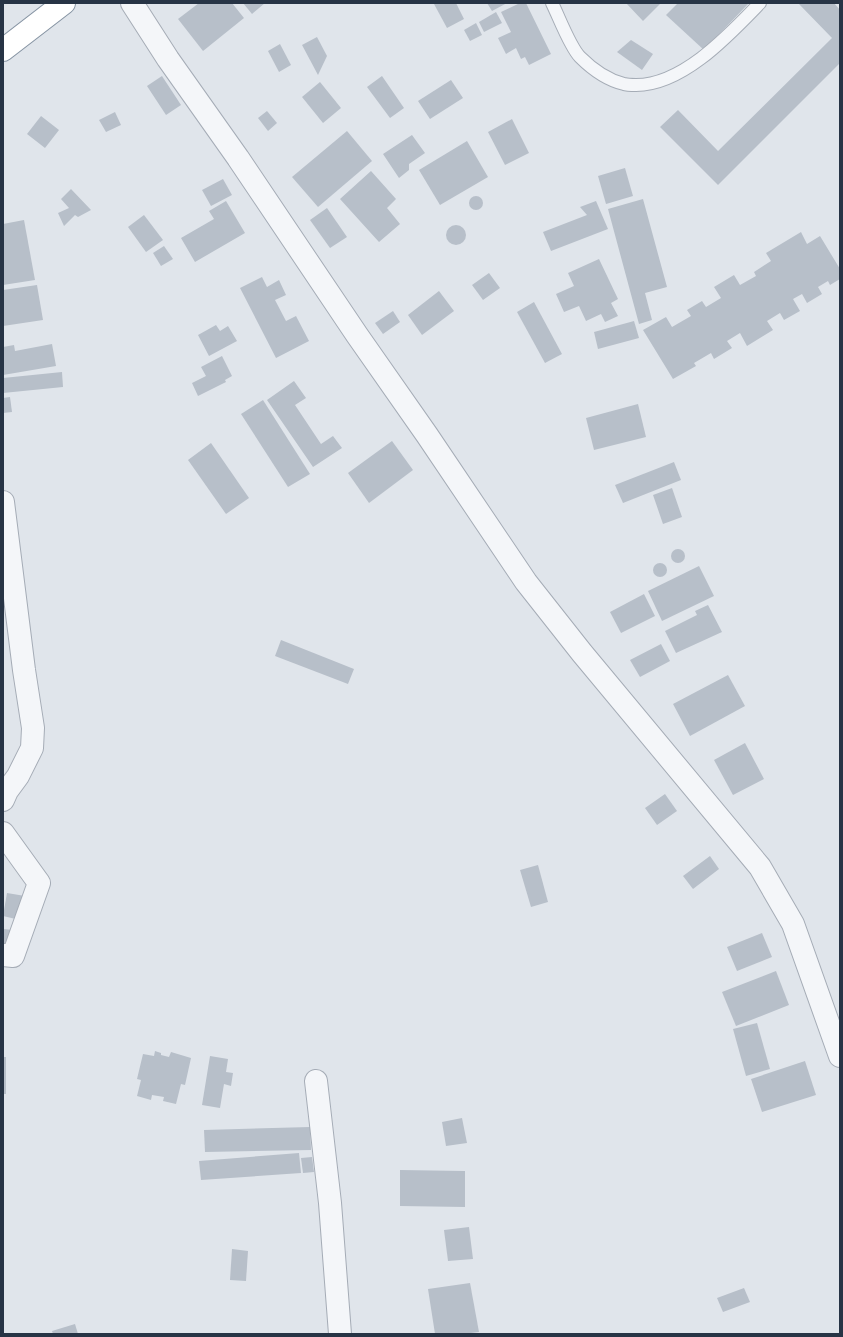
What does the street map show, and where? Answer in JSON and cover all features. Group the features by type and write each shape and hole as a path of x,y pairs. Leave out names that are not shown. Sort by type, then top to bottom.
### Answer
{"highway":[{"path":"3,50 64,3"}],"street":[{"path":"132,3 168,59 238,158 526,582 582,653 760,867 793,924 835,1026 840,1056"},
{"path":"3,502 33,728 32,748 18,776 7,791 3,800"},
{"path":"3,833 39,883 13,956 3,955"},
{"path":"316,1081 330,1203 340,1334"}],"lane":[{"path":"552,3 579,56 605,78 625,85 645,85 666,79 688,67 735,28 760,3"}],"building":[{"path":"199,3 232,3 244,18 203,51 178,19"},
{"path":"243,3 265,3 252,14"},
{"path":"456,3 464,19 447,28 434,4"},
{"path":"487,3 507,3 492,11"},
{"path":"520,3 526,3 551,54 529,65 525,57 521,59 516,48 506,54 498,38 511,32 501,12"},
{"path":"626,3 661,3 643,21"},
{"path":"678,3 749,3 704,50 666,15"},
{"path":"798,3 834,3 840,10 840,63 718,185 660,127 678,110 718,151 832,38"},
{"path":"496,12 502,23 484,32 479,22"},
{"path":"476,23 482,35 470,41 464,30"},
{"path":"317,37 327,56 318,75 302,45"},
{"path":"631,40 653,54 642,70 617,52"},
{"path":"280,44 291,65 279,72 268,51"},
{"path":"162,76 181,105 166,115 147,86"},
{"path":"382,76 404,108 390,118 367,87"},
{"path":"451,80 463,98 430,119 418,101"},
{"path":"320,82 341,108 323,123 302,97"},
{"path":"267,111 277,123 268,131 258,118"},
{"path":"115,112 121,125 106,132 99,120"},
{"path":"41,116 59,130 45,148 27,134"},
{"path":"512,119 529,153 505,165 488,132"},
{"path":"347,131 372,161 318,207 292,177"},
{"path":"412,135 425,153 409,164 409,170 399,178 383,154"},
{"path":"467,141 488,177 440,205 419,170"},
{"path":"625,168 633,196 606,204 598,176"},
{"path":"371,171 396,199 387,208 400,224 379,242 340,199"},
{"path":"223,179 232,195 211,206 202,190"},
{"path":"71,189 91,210 78,217 75,215 64,226 58,213 69,208 61,199"},
{"path":"473,196 479,196 483,200 483,206 479,210 473,210 469,206 469,200"},
{"path":"643,199 667,287 645,293 652,320 639,324 608,209"},
{"path":"226,201 245,233 195,262 181,238 214,219 209,211"},
{"path":"596,201 608,229 551,251 543,232 587,215 580,207"},
{"path":"327,208 347,237 330,248 310,220"},
{"path":"144,215 163,240 146,252 128,227"},
{"path":"24,220 35,280 3,285 3,224"},
{"path":"452,225 460,225 466,231 466,239 460,245 452,245 446,239 446,231"},
{"path":"801,232 807,244 820,236 840,269 840,279 830,285 828,281 818,287 822,294 807,303 802,294 793,299 800,311 784,320 780,313 767,321 773,330 747,346 740,333 727,341 732,348 714,359 711,353 694,363 696,366 673,379 643,330 666,317 672,327 691,316 687,310 702,301 706,307 721,298 714,287 734,275 740,285 756,276 754,272 771,261 766,253"},
{"path":"164,246 173,259 161,266 153,253"},
{"path":"599,259 618,299 611,303 618,316 605,322 601,314 586,321 579,306 564,312 556,294 574,286 568,273"},
{"path":"489,273 500,288 483,300 472,285"},
{"path":"262,277 267,287 279,280 286,295 275,300 286,321 296,316 309,341 276,358 240,288"},
{"path":"37,285 43,320 3,326 3,290"},
{"path":"439,291 454,311 422,335 408,315"},
{"path":"534,302 562,354 545,363 517,312"},
{"path":"393,311 400,322 383,334 375,323"},
{"path":"634,321 639,338 598,349 594,332"},
{"path":"216,325 220,331 228,326 237,341 209,356 198,335"},
{"path":"52,344 56,366 3,375 3,347 14,345 15,351"},
{"path":"222,356 232,376 225,380 226,382 198,396 192,383 206,376 201,367"},
{"path":"62,372 63,387 3,393 3,378"},
{"path":"294,381 306,398 295,405 321,444 333,436 342,448 313,467 267,400"},
{"path":"10,397 12,412 3,413 3,398"},
{"path":"263,400 310,474 288,487 241,414"},
{"path":"638,404 646,437 594,450 586,418"},
{"path":"392,441 413,470 369,503 348,473"},
{"path":"211,443 249,498 226,514 188,460"},
{"path":"674,462 681,480 623,503 615,485"},
{"path":"672,488 682,517 663,524 653,495"},
{"path":"675,549 681,549 685,553 685,559 681,563 675,563 671,559 671,553"},
{"path":"657,563 663,563 667,567 667,573 663,577 657,577 653,573 653,567"},
{"path":"699,566 714,596 662,621 648,591"},
{"path":"644,594 655,616 621,633 610,612"},
{"path":"708,605 722,632 676,653 665,631 697,615 695,611"},
{"path":"281,640 354,669 348,684 275,656"},
{"path":"661,644 670,661 640,677 630,660"},
{"path":"728,675 745,706 690,736 673,704"},
{"path":"745,743 764,779 733,795 714,760"},
{"path":"665,794 677,811 657,825 645,808"},
{"path":"710,856 719,869 693,889 683,876"},
{"path":"538,865 548,902 531,907 520,870"},
{"path":"7,893 25,896 20,920 3,916"},
{"path":"3,929 13,930 3,949"},
{"path":"762,933 772,957 737,971 727,947"},
{"path":"776,971 789,1005 736,1026 722,992"},
{"path":"757,1023 770,1069 746,1076 733,1029"},
{"path":"155,1051 161,1053 161,1055 169,1057 171,1052 191,1058 185,1085 181,1084 176,1104 163,1101 164,1097 152,1095 151,1100 137,1096 141,1080 137,1079 143,1054 154,1056"},
{"path":"210,1056 228,1059 226,1072 233,1073 231,1086 224,1084 220,1108 202,1105"},
{"path":"3,1057 6,1057 6,1094 3,1094"},
{"path":"805,1061 816,1095 762,1112 751,1079"},
{"path":"462,1118 467,1143 446,1146 442,1122"},
{"path":"310,1127 311,1150 205,1152 204,1130"},
{"path":"299,1153 301,1173 201,1180 199,1161"},
{"path":"312,1157 314,1172 303,1173 301,1158"},
{"path":"400,1170 465,1171 465,1207 400,1206"},
{"path":"469,1227 473,1259 448,1261 444,1230"},
{"path":"232,1249 248,1251 246,1281 230,1280"},
{"path":"470,1283 479,1332 463,1334 435,1334 428,1289"},
{"path":"744,1288 750,1302 723,1312 717,1298"},
{"path":"75,1324 78,1334 53,1334 52,1331"}]}
